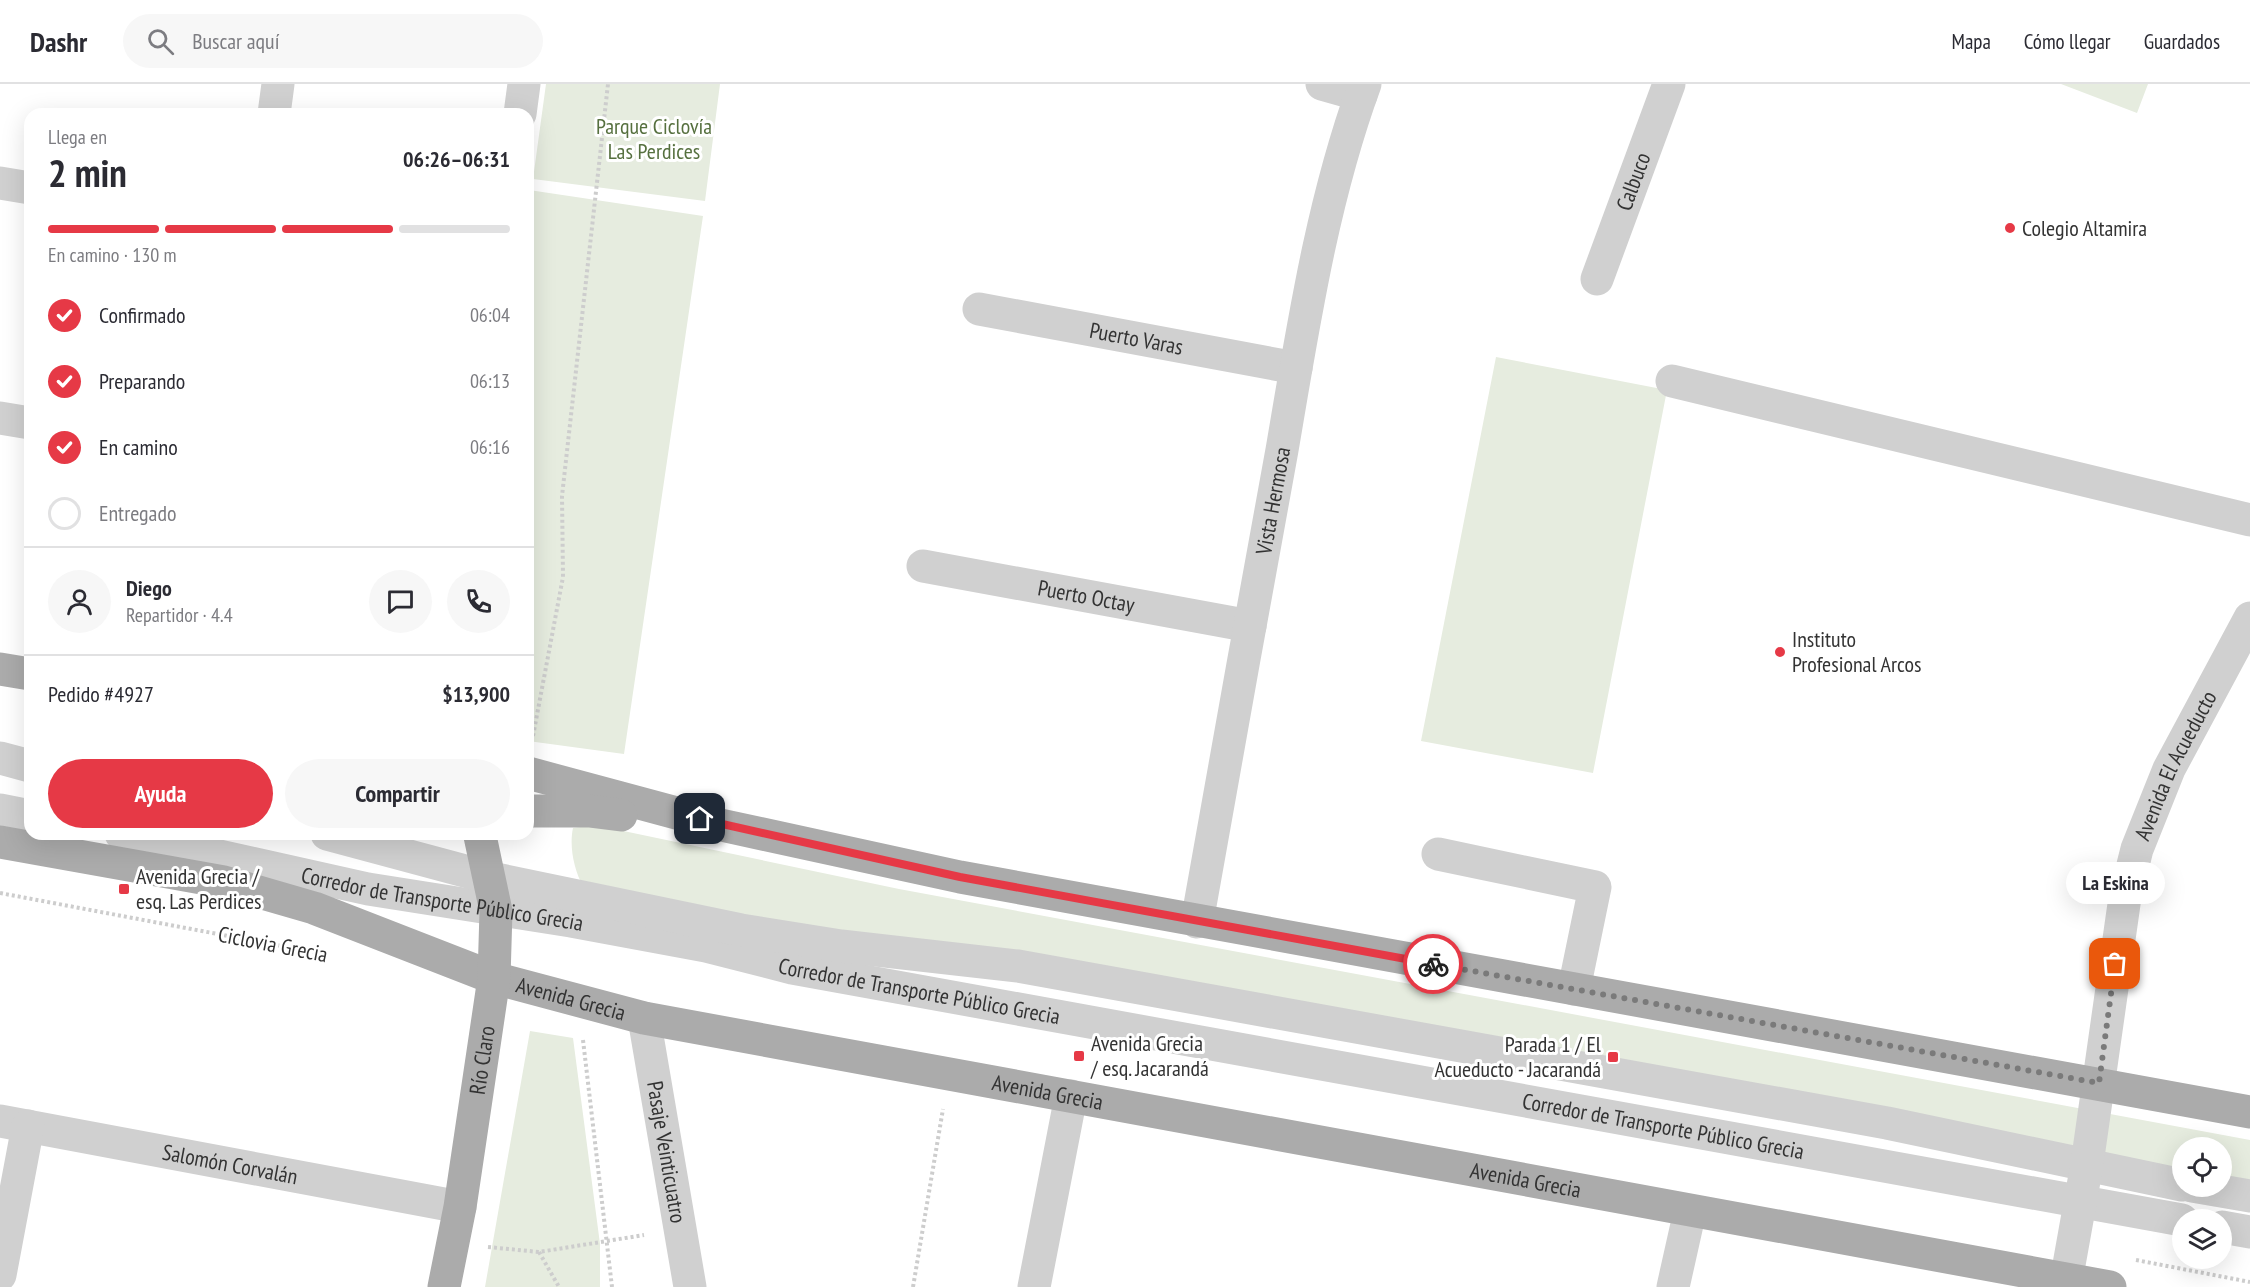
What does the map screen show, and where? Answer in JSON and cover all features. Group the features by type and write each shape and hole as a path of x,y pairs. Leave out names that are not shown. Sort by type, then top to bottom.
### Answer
{"main road":[{"path":"0,669 24,674"},
{"path":"534,775 721,825 960,877 2250,1112"},
{"path":"534,811 590,811 721,825"},
{"name":"Río Claro","path":"444,1287 459,1207 494,978 496,911 482,840"},
{"name":"Avenida Grecia","path":"0,842 224,882 314,908 494,978 644,1018 1690,1211 2066,1283 2110,1287"}],"street":[{"path":"275,108 278,84"},
{"path":"521,108 524,84"},
{"path":"1322,84 1363,90"},
{"name":"Calbuco","path":"1597,279 1669,84"},
{"name":"Vista Hermosa","path":"1197,922 1296,368 1327,216 1363,90"},
{"path":"0,183 24,187"},
{"name":"Puerto Varas","path":"979,309 1296,368"},
{"path":"1672,381 2250,520"},
{"path":"0,418 24,422"},
{"name":"Puerto Octay","path":"923,566 1250,626"},
{"name":"Avenida El Acueducto","path":"2066,1283 2099,1083 2125,897 2137,849 2169,769 2250,618"},
{"path":"0,758 24,764"},
{"path":"0,810 24,815"},
{"name":"Corredor de Transporte Público Grecia","path":"147,840 304,877 673,939 804,971 2172,1218"},
{"name":"Corredor de Transporte Público Grecia","path":"349,840 491,878 741,930 841,946 1018,966 1887,1123 2172,1183"},
{"path":"1438,854 1595,887 1574,989"},
{"name":"Pasaje Veinticuatro","path":"644,1018 690,1287"},
{"path":"1034,1287 1071,1096"},
{"path":"0,1275 14,1124"},
{"name":"Salomón Corvalán","path":"14,1124 459,1207"},
{"path":"2232,1193 2250,1196"},
{"path":"1673,1287 1690,1211"},
{"path":"2232,1229 2250,1232"}],"path":[{"path":"534,724 562,577 561,496 608,84"},
{"name":"Ciclovia Grecia","path":"0,893 328,955"},
{"path":"578,1002 612,1287"},
{"path":"913,1287 943,1108"},
{"path":"453,1243 539,1252 608,1242"},
{"path":"539,1252 559,1287"}],"green space":[{"name":"Parque Ciclovía Las Perdices","path":"546,84 720,84 705,201 534,179"},
{"path":"2061,84 2148,84 2137,113"},
{"path":"534,191 703,216 624,754 534,742"},
{"path":"1496,357 1667,390 1593,773 1421,741"},
{"path":"595,825 899,889 2250,1140 2250,1186 2232,1183 2232,1137 2172,1137 2172,1173 800,932 583,886 573,858 573,828"},
{"path":"530,1031 573,1038 600,1244 600,1287 485,1287"}],"way so far":[{"path":"1433,964 2099,1083 2115,964"}],"place":[{"name":"Colegio Altamira","path":"2010,228"},
{"name":"Instituto Profesional Arcos","path":"1780,652"},
{"name":"Avenida Grecia / esq. Las Perdices","path":"124,889"},
{"name":"La Eskina","path":"2115,964"},
{"name":"Avenida Grecia / esq. Jacarandá","path":"1079,1056"},
{"name":"Parada 1 / El Acueducto - Jacarandá","path":"1613,1057"}],"route":[{"path":"700,819 960,877 1433,964"}]}
